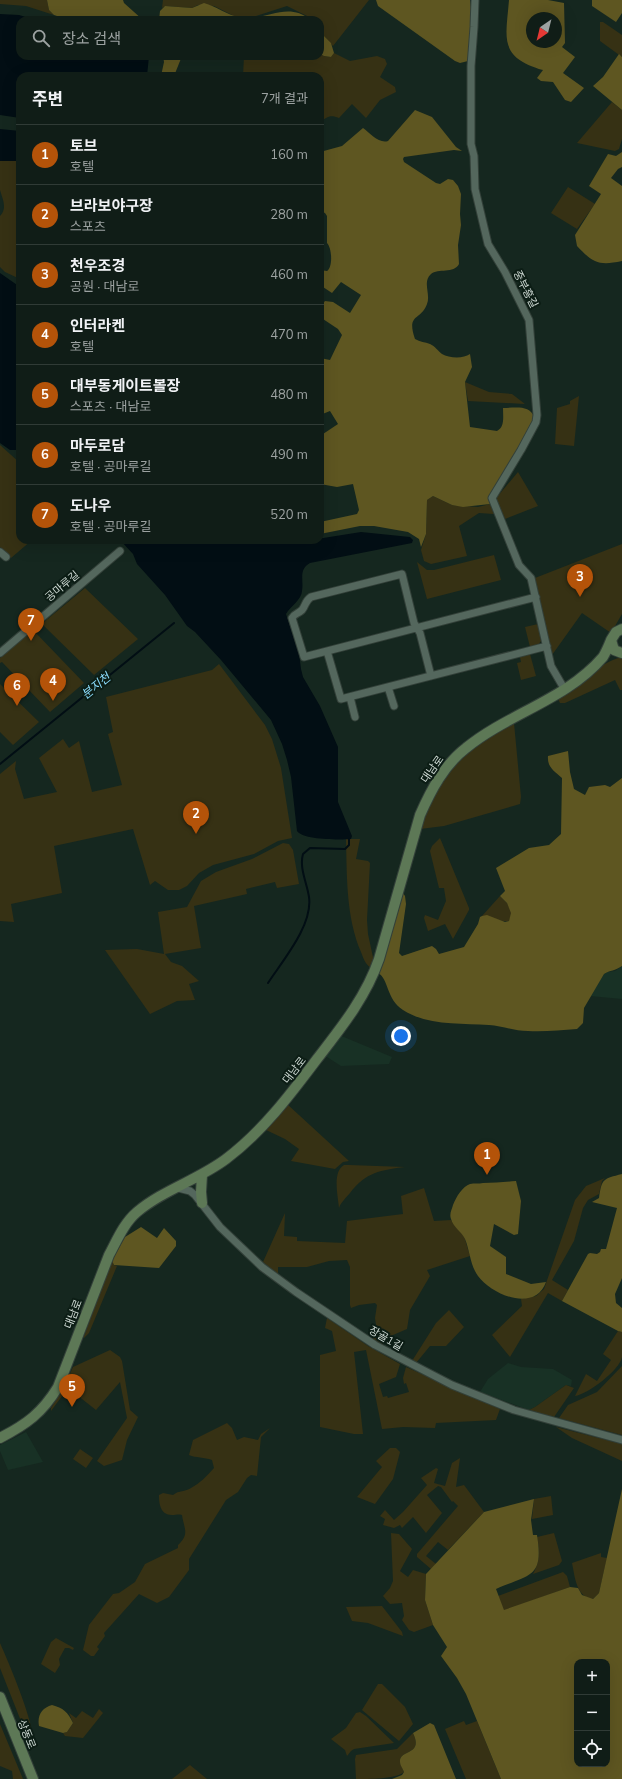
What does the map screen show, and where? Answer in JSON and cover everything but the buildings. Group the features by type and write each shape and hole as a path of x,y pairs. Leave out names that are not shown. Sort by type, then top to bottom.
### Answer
{"street":[{"name":"중부흥길","path":"475,0 471,66 471,144 474,156 475,189 488,244 505,272 529,320 537,415 536,422 521,450 492,498 519,565 531,578 536,597"},
{"name":"공마루길","path":"0,653 120,551"},
{"path":"0,552 6,557"},
{"path":"431,676 420,633 417,628 414,623 402,574 312,597 305,603 303,609 294,614 292,618 304,657 417,628 536,597 551,666 565,690"},
{"path":"618,631 614,650 621,653"},
{"path":"604,656 618,631"},
{"path":"327,651 341,700 547,646"},
{"path":"604,656 621,653"},
{"name":"대남로","path":"0,1438 17,1430 35,1417 49,1402 67,1367 109,1255 125,1226 137,1212 145,1206 202,1175 244,1144 282,1105 338,1032 374,974 418,819 428,796 446,769 460,753 477,740 565,690 604,656"},
{"path":"388,687 394,706"},
{"path":"350,697 355,717"},
{"path":"202,1175 202,1203"},
{"name":"장골1길","path":"178,1188 190,1191 202,1203 220,1228 262,1267 375,1345 452,1385 507,1408 622,1440"},
{"name":"상동로","path":"0,1697 33,1779"}],"shaded area":[{"path":"0,0 47,0 49,10 54,15 26,6 0,4"},
{"path":"47,0 123,0 124,3 139,16 57,16 49,10"},
{"path":"163,0 369,0 333,46 324,36 324,16 307,16 287,6 256,16 234,16 214,6 198,5 192,8 165,6 162,8"},
{"path":"376,0 470,0 472,17 468,61 460,63 455,61 378,6"},
{"path":"509,0 548,0 564,3 565,43 562,47 575,57 563,73 584,88 571,102 565,100 553,82 541,81 537,78 543,70 528,65 518,59 512,52 508,44 507,25"},
{"path":"592,0 622,0 622,13 616,22 592,6"},
{"path":"204,3 236,16 159,16 160,11 165,6 192,8"},
{"path":"285,12 302,14 305,16 263,16"},
{"path":"0,14 22,16 16,16 16,60 149,60 147,72 16,72 16,117 0,115"},
{"path":"600,22 603,22 622,35 622,57 600,41"},
{"path":"324,36 331,43 334,53 331,57 324,56"},
{"path":"334,53 350,61 377,56 385,59 387,64 380,77 395,87 396,92 380,100 366,118 352,104 339,118 333,116 324,120 324,72 243,72 244,60 324,60 324,56 331,57"},
{"path":"619,54 622,57 622,110 593,86 603,77"},
{"path":"164,60 180,60 176,72 162,72"},
{"path":"612,102 622,110 622,139 619,149 615,151 577,143"},
{"path":"415,110 432,117 456,147 462,151 454,150 404,157 403,159 404,162 436,183 440,184 448,179 453,180 458,186 461,194 461,225 458,245 459,264 454,269 434,272 428,277 427,304 421,313 415,318 412,325 415,339 432,345 442,354 448,356 460,357 470,354 472,367 465,382 470,427 497,431 500,429 502,424 503,408 525,408 532,413 534,417 532,424 489,500 490,504 463,507 452,505 433,496 427,500 426,534 421,547 419,539 408,532 374,526 360,526 324,533 324,521 357,514 359,510 353,484 337,487 324,485 324,433 338,424 330,411 324,413 324,359 330,360 342,335 338,329 324,320 324,302 333,302 350,313 361,295 341,282 332,293 324,288 324,271 327,271 329,269 331,257 329,245 327,243 327,216 324,213 324,151 342,146 363,128 378,140 385,142 388,141"},
{"path":"0,129 16,131 16,161 0,161"},
{"path":"622,152 622,167 618,169 611,178 622,186 622,261 608,263 597,262 592,260 577,246 575,235 601,194 589,186 608,154 616,156"},
{"path":"0,161 16,161 16,277 5,272 0,267 0,216 4,210 4,206 0,190"},
{"path":"568,187 595,204 577,229 551,213"},
{"path":"0,273 16,284 16,450 10,450 0,443"},
{"path":"465,382 489,392 512,394 525,404 468,401"},
{"path":"579,396 574,446 555,444 557,408 570,404 570,401"},
{"path":"0,445 16,459 16,544 27,544 11,558 0,547"},
{"path":"518,472 538,506 505,519 497,501 497,497"},
{"path":"433,496 452,505 478,507 490,504 494,514 479,513 459,526 467,556 431,564 424,561 421,550 426,534 427,500"},
{"path":"361,532 410,537 413,540 412,543 310,563 306,566 303,572 301,594 286,614 299,653 303,677 320,706 338,747 338,802 352,836 351,839 314,838 301,834 297,831 291,777 282,744 271,720 221,660 195,632 187,626 165,595 137,564 133,554 124,544 324,544 324,538"},
{"path":"622,544 622,614 611,633 582,613 552,655 535,578"},
{"path":"494,555 501,580 427,599 417,562 427,570 434,570"},
{"path":"85,588 138,639 94,675 43,625 44,622"},
{"path":"538,624 541,641 538,645 530,647 525,627"},
{"path":"34,629 39,629 35,632 84,683 50,712 2,662 0,663 0,658"},
{"path":"530,654 536,676 521,680 517,663 521,662 520,657"},
{"path":"622,657 622,690 620,690 615,680 565,703 560,703 558,699 596,669"},
{"path":"219,664 265,725 272,739 281,768 292,838 278,841 254,854 213,865 199,873 187,886 179,890 168,890 155,881 150,885 133,829 54,846 62,893 11,904 14,922 0,921 0,774 16,761 15,769 24,799 57,792 39,758 63,739 69,748 79,741 92,792 122,785 108,734 113,732 106,697 212,670"},
{"path":"0,684 39,722 13,745 0,732"},
{"path":"514,723 521,797 520,804 444,826 420,829 425,808 442,778 471,748"},
{"path":"568,751 570,772 574,789 585,795 589,787 605,785 610,787 622,778 622,966 604,974 584,1008 583,1023 577,1029 523,1031 489,1025 444,1023 423,1019 403,1010 393,1000 382,976 378,973 401,890 405,896 406,904 399,953 402,956 432,946 439,954 464,947 478,924 480,917 482,916 487,915 505,922 509,921 511,913 507,903 500,896 505,891 496,868 529,848 549,845 561,834 562,778 550,766 548,756"},
{"path":"440,838 469,908 453,939 445,924 428,931 424,918 425,915 438,920 446,901 444,888 439,888 430,851 432,846"},
{"path":"346,839 360,839 356,859 368,861 370,863 367,920 368,934 374,962 370,967 363,958 352,925 348,897"},
{"path":"283,843 289,844 293,850 299,884 277,888 275,882 246,889 247,894 194,906 201,948 165,954 171,962 182,966 199,981 189,984 195,1000 177,1001 150,1014 105,950 137,949 164,954 158,912 187,907 201,881 216,872 252,859"},
{"path":"500,896 507,903 512,913 509,921 502,921 482,916"},
{"path":"622,966 622,999 590,996 604,974 615,971"},
{"path":"339,1035 392,1057 389,1064 341,1066 324,1055"},
{"path":"287,1104 349,1161 343,1162 335,1169 291,1161 299,1149 285,1139 264,1129"},
{"path":"344,1165 405,1167 389,1169 368,1176 356,1186 342,1202 339,1208 337,1179 340,1168"},
{"path":"622,1174 622,1278 615,1294 616,1303 622,1308 622,1332 562,1301 588,1254 597,1254 601,1249 606,1249 617,1208 592,1202 599,1198 604,1180"},
{"path":"605,1178 602,1181 599,1194 588,1200 583,1208 574,1241 552,1280 568,1290 562,1301 548,1293 510,1357 492,1335 522,1306 521,1299 536,1296 544,1289 575,1200 586,1186"},
{"path":"516,1181 521,1201 518,1234 514,1235 494,1224 490,1246 506,1257 506,1274 531,1284 546,1282 540,1291 533,1297 523,1299 513,1298 503,1294 484,1283 475,1272 465,1239 454,1225 450,1215 456,1199 462,1189 467,1185"},
{"path":"424,1188 434,1221 451,1220 464,1236 470,1256 427,1270 430,1276 410,1310 407,1329 386,1338 383,1345 372,1339 377,1331 375,1318 377,1305 375,1303 359,1305 351,1308 350,1267 347,1260 329,1261 307,1267 278,1267 278,1274 263,1262 285,1213 284,1236 297,1237 297,1241 345,1243 347,1221 403,1214 401,1196"},
{"path":"141,1227 157,1238 164,1228 176,1241 176,1246 159,1268 114,1265 112,1261 125,1237"},
{"path":"112,1261 114,1265 117,1266 89,1333 84,1338 84,1336"},
{"path":"449,1310 464,1327 446,1346 430,1346 416,1363 412,1361 436,1323"},
{"path":"327,1318 368,1346 400,1364 396,1377 379,1384 383,1397 387,1396 388,1398 409,1392 406,1383 404,1384 403,1378 406,1367 500,1409 496,1420 436,1423 435,1428 403,1427 382,1429 366,1350 354,1352 363,1434 354,1434 320,1427 320,1355 336,1351 332,1331 325,1328"},
{"path":"618,1331 622,1332 622,1357 620,1362 610,1375 603,1381 588,1391 575,1396 586,1374 597,1381 611,1360 603,1354"},
{"path":"110,1350 120,1357 122,1361 130,1410 138,1417 127,1440 122,1460 104,1466 97,1461 127,1418 120,1382 96,1410 68,1388 51,1411 51,1408 63,1389 73,1367"},
{"path":"508,1363 521,1367 553,1369 572,1380 571,1386 566,1385 529,1410 480,1392 488,1379"},
{"path":"622,1366 622,1435 559,1418 568,1405 597,1392"},
{"path":"566,1385 574,1388 554,1417 529,1410 535,1407"},
{"path":"227,1423 232,1428 237,1440 244,1437 258,1440 261,1434 270,1428 261,1437 257,1476 251,1475 247,1478 238,1492 226,1500 189,1559 189,1570 169,1597 157,1603 139,1594 104,1633 105,1636 97,1647 99,1649 94,1656 91,1656 83,1650 89,1625 113,1594 119,1593 135,1582 145,1564 178,1548 178,1545 184,1538 185,1531 182,1515 165,1513 160,1505 159,1495 163,1493 173,1495 189,1489 209,1474 214,1468 212,1460 189,1455 193,1440"},
{"path":"556,1427 622,1444 622,1461 572,1438"},
{"path":"26,1432 43,1462 8,1470 0,1451 0,1445"},
{"path":"390,1448 396,1448 400,1452 393,1479 375,1504 357,1497 382,1467 376,1461"},
{"path":"80,1449 93,1458 86,1468 73,1459"},
{"path":"460,1458 456,1487 464,1485 484,1512 448,1550 438,1542 426,1556 436,1564 431,1569 417,1557 417,1554 458,1506 453,1501 452,1502 441,1487 438,1486 427,1495 442,1513 426,1533 413,1517 402,1528 400,1525 394,1528 383,1525 385,1519 380,1516 385,1510 394,1520 427,1485 421,1478 436,1468 438,1469 434,1483 445,1486 452,1463"},
{"path":"622,1489 622,1779 501,1779 466,1694 457,1678 441,1656 447,1647 433,1625 425,1600 426,1574 484,1512 534,1499 531,1520 533,1535 537,1535 539,1549 536,1567 526,1577 496,1589 504,1610 570,1587 578,1588 582,1595 593,1599 599,1593"},
{"path":"551,1496 553,1515 532,1519 534,1499"},
{"path":"391,1533 399,1534 412,1549 400,1571 408,1577 413,1570 426,1574 425,1600 433,1625 414,1632 409,1630 402,1620 404,1616 402,1603 390,1604 383,1596 390,1588 393,1581"},
{"path":"554,1533 562,1561 559,1565 533,1574 539,1556 537,1537"},
{"path":"601,1553 601,1557 607,1558 599,1593 593,1599 583,1594 577,1586 572,1563"},
{"path":"563,1572 567,1576 570,1587 504,1611 498,1596"},
{"path":"382,1606 402,1632 403,1636 368,1623 352,1621 346,1607"},
{"path":"56,1638 74,1648 73,1650 65,1648 59,1659 60,1665 55,1673 41,1664 51,1642"},
{"path":"0,1643 16,1680 28,1714 32,1729 32,1749 0,1668"},
{"path":"378,1684 382,1684 405,1707 413,1724 399,1741 362,1710"},
{"path":"52,1705 65,1711 71,1719 73,1723 67,1732 63,1733 39,1726 41,1712 45,1708"},
{"path":"99,1709 103,1713 83,1738 65,1736 63,1733 67,1732 73,1723 69,1713 76,1718 82,1711 93,1718"},
{"path":"360,1712 394,1743 354,1749 347,1756 345,1750 331,1739 346,1728 356,1713"},
{"path":"464,1721 466,1725 477,1721 501,1779 466,1779 445,1729"},
{"path":"430,1723 434,1725 456,1779 392,1779 402,1775 404,1772 400,1763 401,1758 413,1749 415,1745 416,1740 413,1733"},
{"path":"0,1724 23,1779 13,1779 12,1771 0,1766"},
{"path":"413,1733 416,1740 415,1745 413,1749 403,1755 400,1762 404,1772 389,1777 356,1779 356,1755 397,1749"},
{"path":"190,1765 207,1779 172,1779"}],"waterway":[{"name":"분지천","path":"0,764 174,623"},
{"path":"268,983 296,942 302,930 309,908 309,897 302,865 303,854 310,848 345,849 349,845 349,839"}],"place":[{"name":"천우조경","path":"580,597"},
{"name":"도나우","path":"31,641"},
{"name":"인터라켄","path":"53,701"},
{"name":"마두로담","path":"17,706"},
{"name":"브라보야구장","path":"196,834"},
{"name":"토브","path":"487,1175"},
{"name":"대부동게이트볼장","path":"72,1407"}]}
